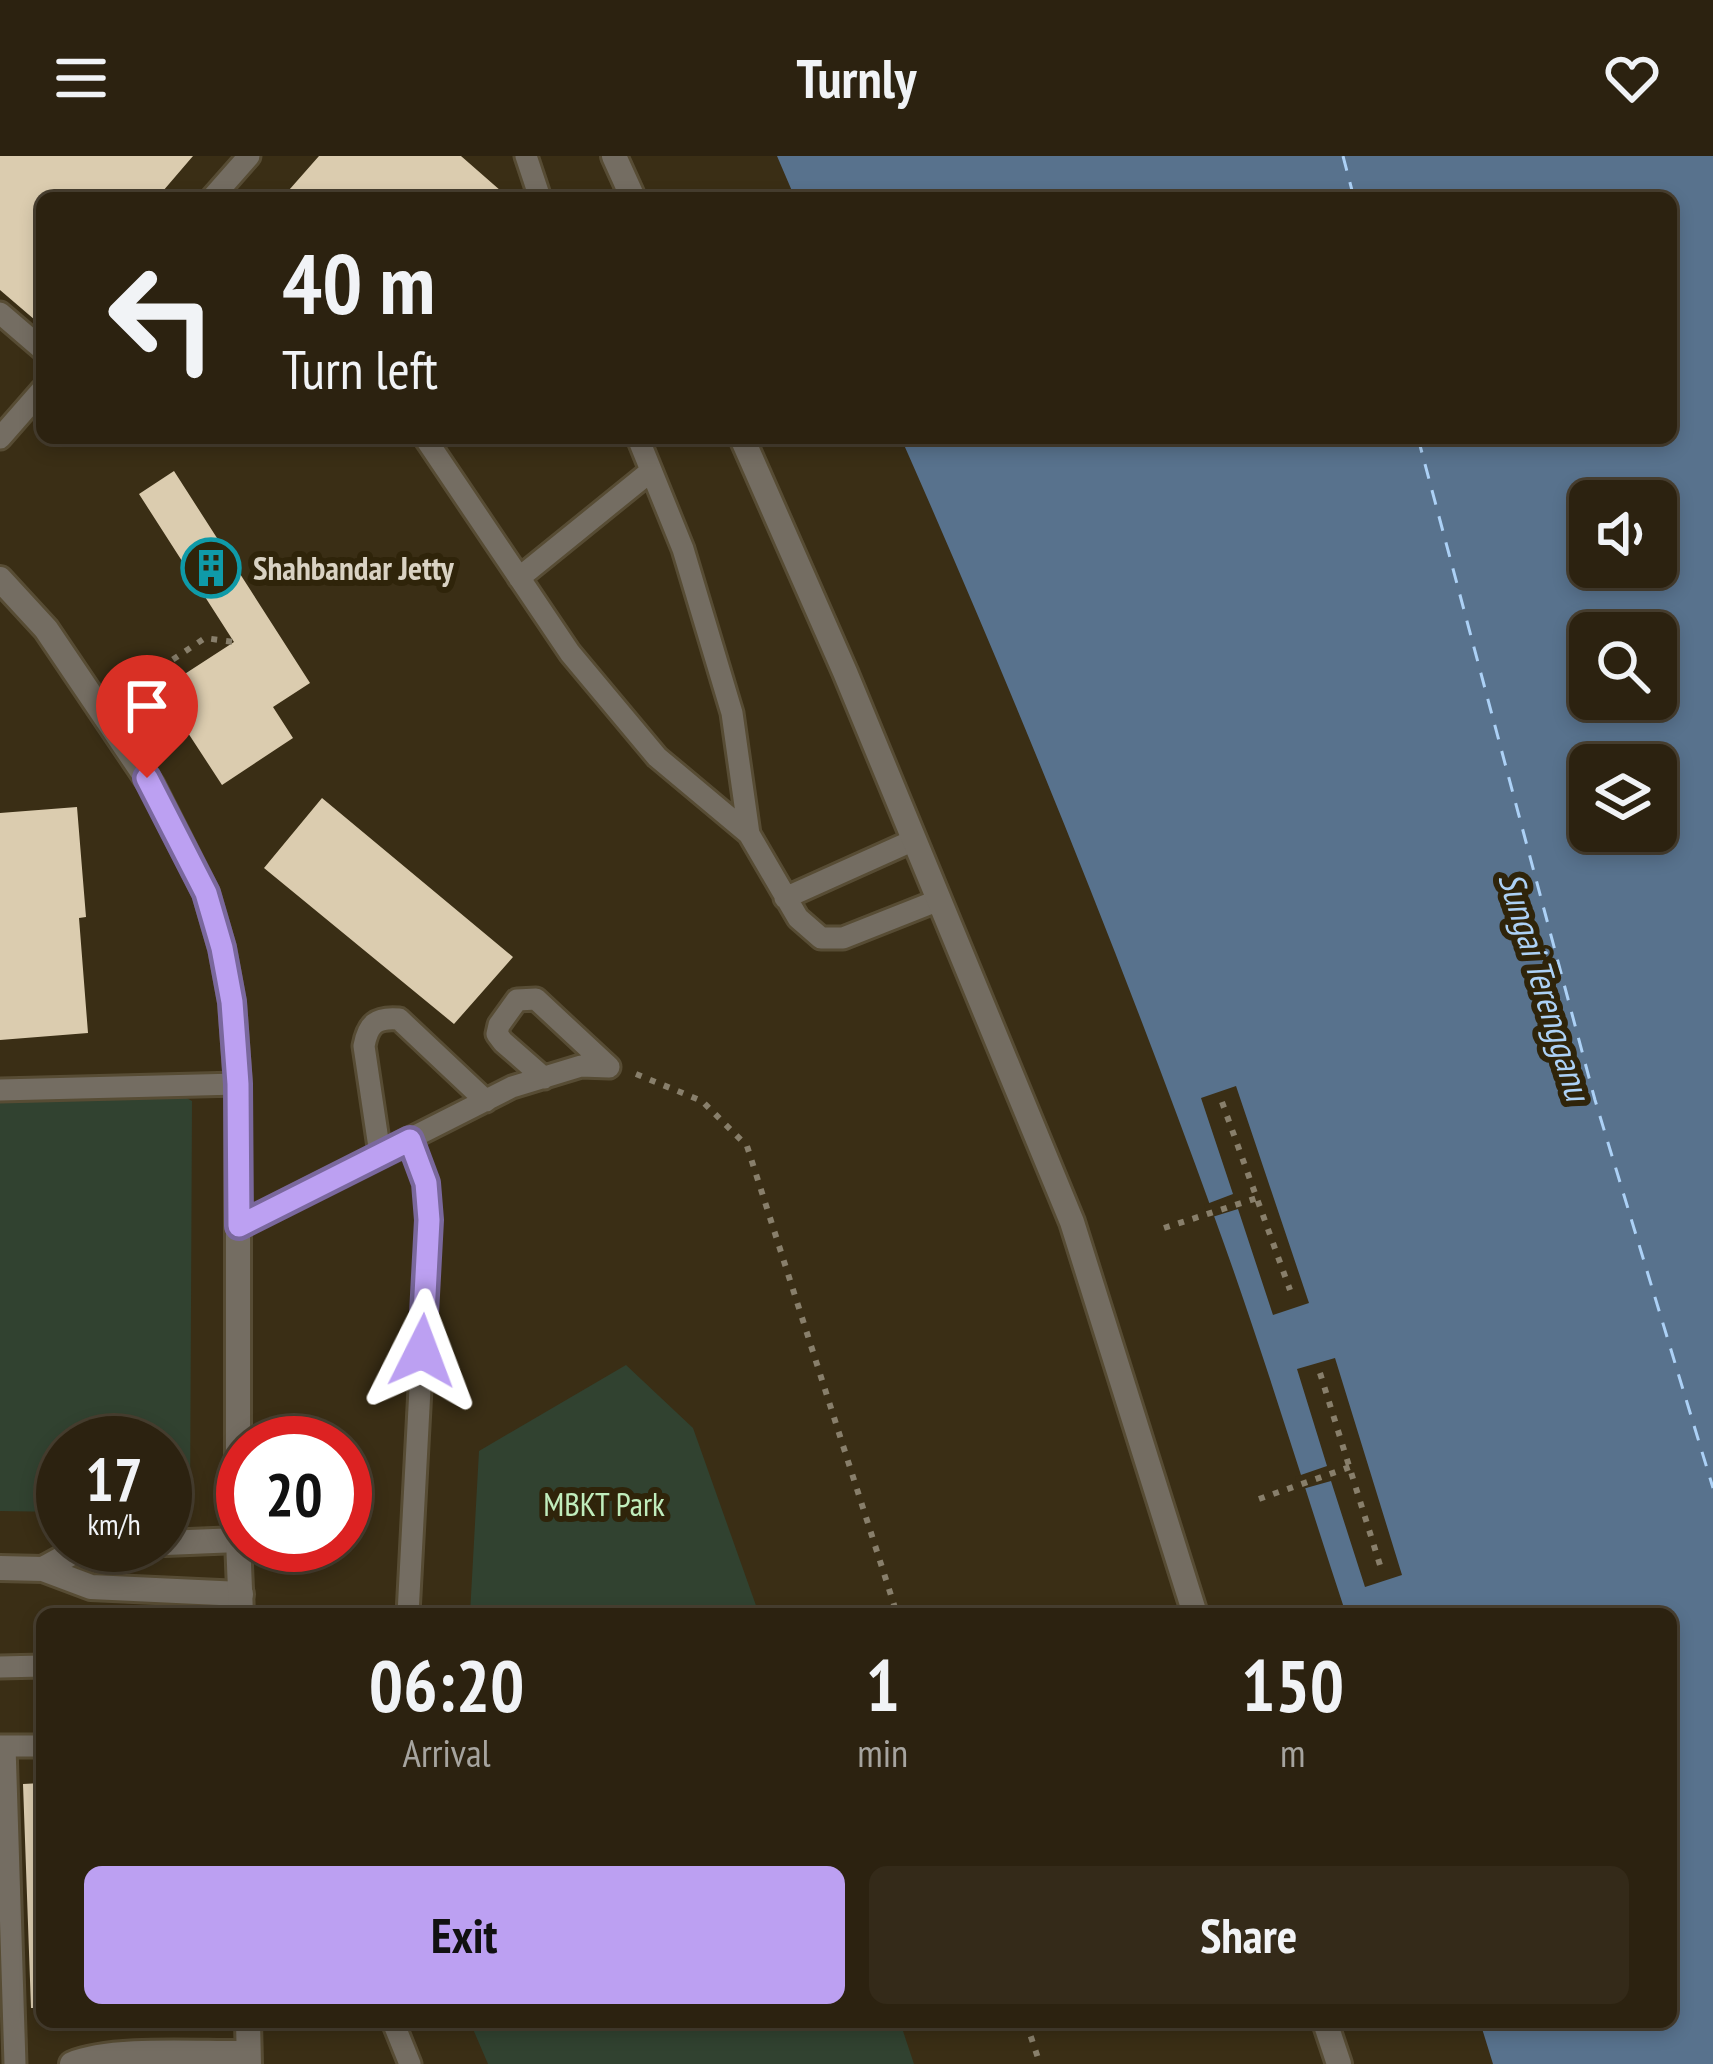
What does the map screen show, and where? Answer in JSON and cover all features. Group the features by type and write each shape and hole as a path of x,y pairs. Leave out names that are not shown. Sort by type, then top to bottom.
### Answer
{"street":[{"path":"614,156 630,192"},
{"path":"745,444 845,672 1072,1222 1193,1608"},
{"path":"0,579 46,629 152,785 206,893 222,948 232,1002 238,1084 238,1416"},
{"path":"0,1568 36,1569"},
{"path":"51,1572 91,1587 241,1604 240,1572"},
{"path":"72,2064 86,2058 133,2054 249,2059 248,2028"},
{"path":"1327,2028 1339,2064"}],"lane":[{"path":"217,192 249,156"},
{"path":"526,156 538,192"},
{"path":"0,313 36,345"},
{"path":"0,437 36,397"},
{"path":"429,444 570,653 657,757 749,834 798,918 820,938 843,938 939,900"},
{"path":"640,444 683,549 732,712 749,834"},
{"path":"519,578 651,471"},
{"path":"785,898 914,841"},
{"path":"544,1078 497,1034 517,1000 536,999 609,1067"},
{"path":"380,1154 364,1046 374,1021 399,1018 486,1101"},
{"path":"239,1226 512,1088 580,1066 609,1067"},
{"path":"0,1090 238,1084"},
{"path":"408,1608 429,1220 426,1183 410,1140"},
{"path":"0,1667 36,1666"},
{"path":"14,2064 3,1746 36,1746"},
{"path":"395,2028 410,2064"}],"path":[{"path":"100,708 205,638 234,642"},
{"path":"609,1067 702,1101 747,1146 894,1608"},
{"path":"1222,1102 1290,1290"},
{"path":"1164,1228 1257,1198"},
{"path":"1320,1373 1380,1565"},
{"path":"1258,1498 1350,1467"},
{"path":"1029,2028 1040,2064"}],"green space":[{"path":"0,1089 170,1089 192,1101 190,1416 36,1416 36,1512 0,1511"},
{"name":"MBKT Park","path":"626,1365 693,1428 757,1608 470,1608 479,1451"},
{"path":"473,2028 902,2028 914,2064 488,2064"}],"water":[{"name":"Sungai Terengganu","path":"777,156 1713,156 1713,2064 1493,2064 1482,2028 1677,2028 1677,1608 1344,1608 1232,1265 1103,922 904,444 1677,444 1677,192 792,192"}],"pier":[{"path":"1236,1086 1309,1303 1273,1315 1238,1209 1209,1218 1204,1205 1233,1194 1201,1098"},
{"path":"1335,1358 1402,1575 1365,1587 1331,1481 1299,1490 1295,1477 1327,1466 1297,1369"}],"building":[{"path":"0,156 193,156 162,192 36,192 36,321 0,290"},
{"path":"319,156 461,156 502,192 287,192"},
{"name":"Shahbandar Jetty","path":"174,471 310,683 273,707 293,738 222,785 160,690 234,642 139,494"},
{"path":"322,798 513,957 454,1024 264,868"},
{"path":"77,807 86,917 79,918 88,1033 0,1040 0,813"},
{"path":"36,1783 36,2008 31,2008 23,1784"}],"ferry route":[{"path":"1343,156 1352,192"},
{"path":"1420,444 1595,1100 1713,1488"}],"place":[{"name":"Shahbandar Jetty","path":"211,568"}],"route":[{"path":"147,778 206,893 222,948 232,1002 238,1084 239,1226 410,1140 426,1183 429,1220 422,1351"}]}
